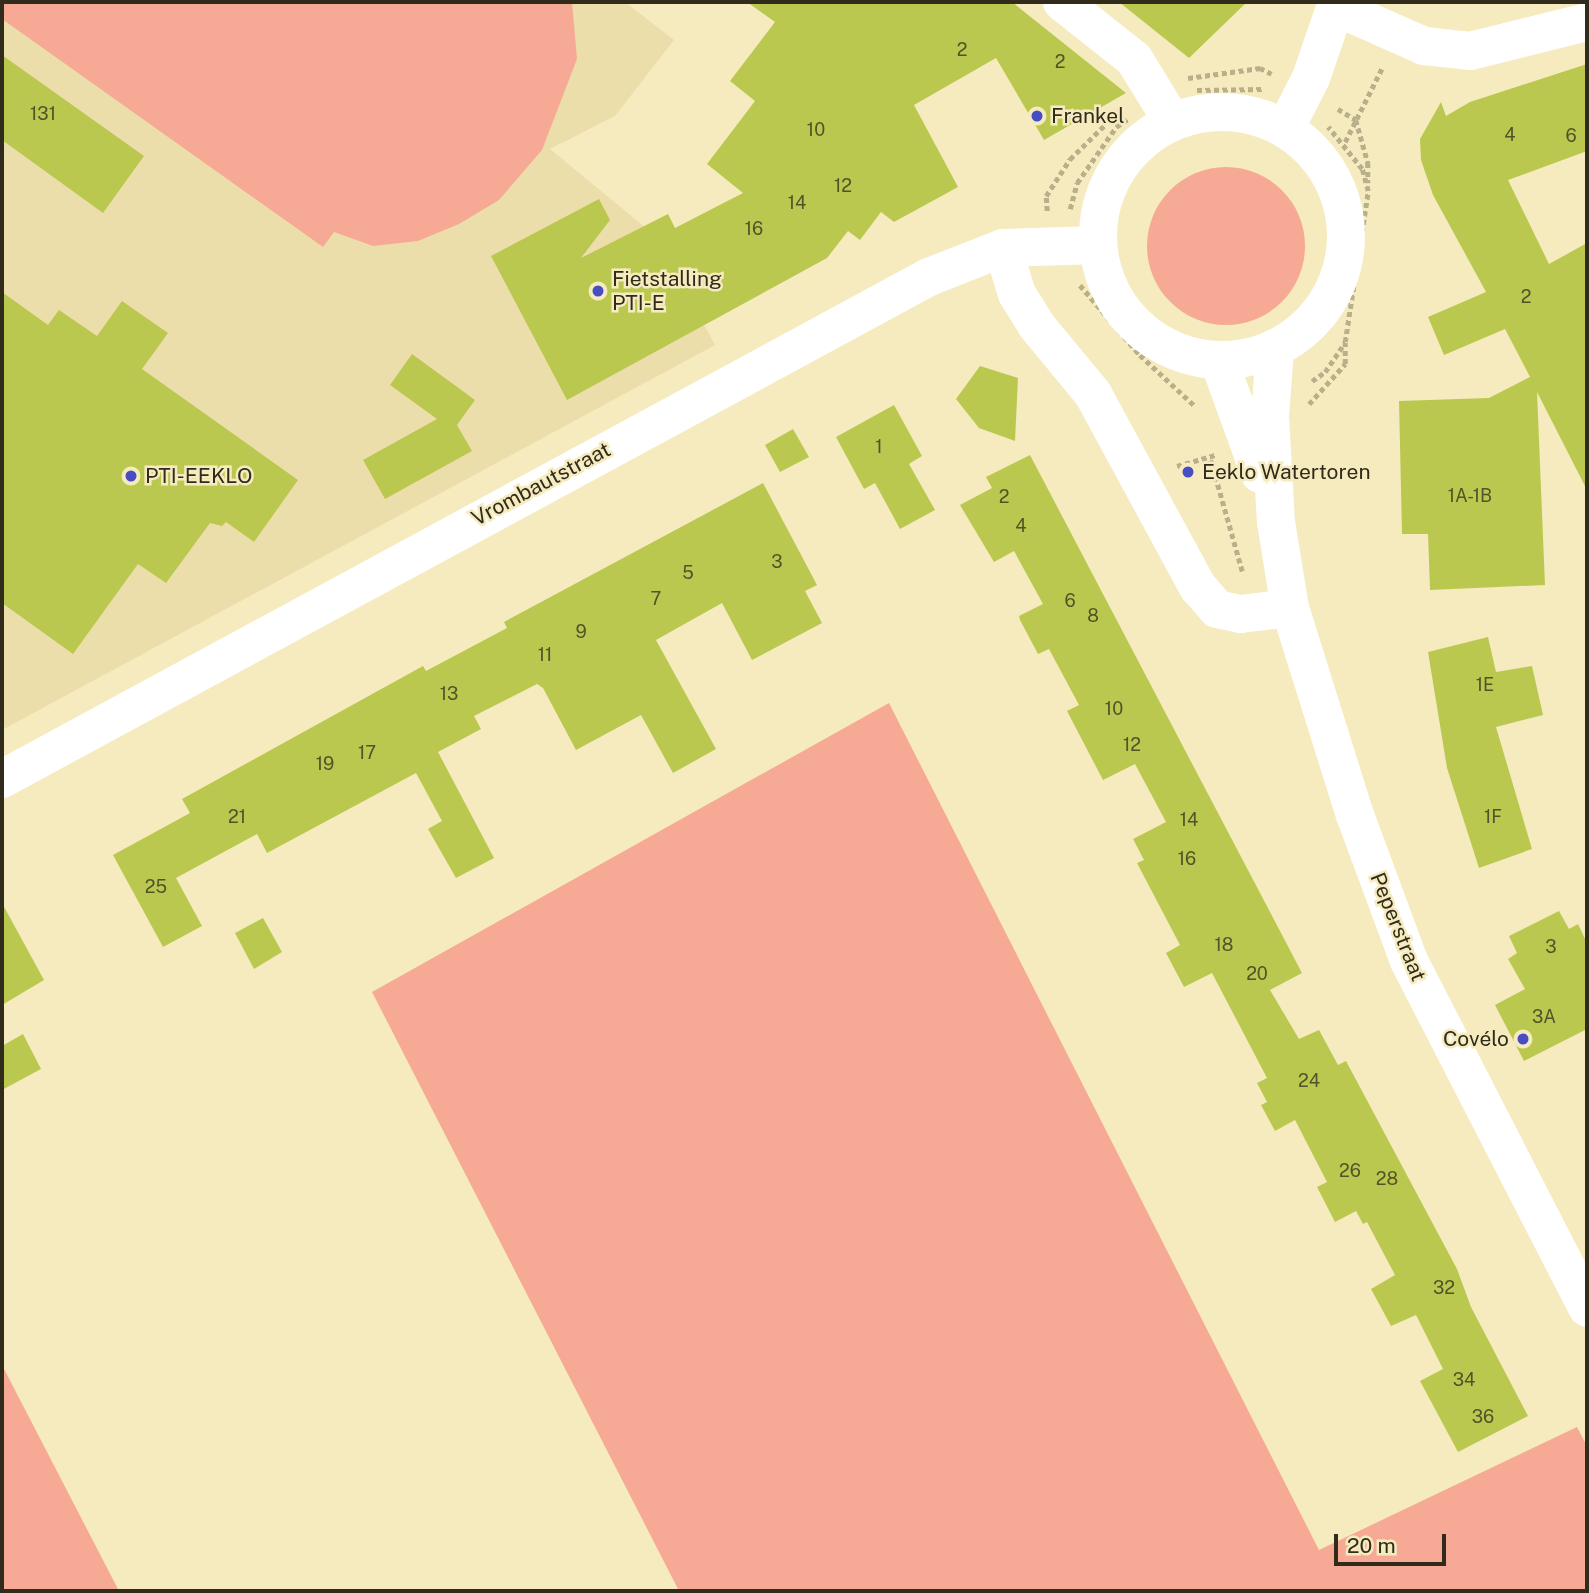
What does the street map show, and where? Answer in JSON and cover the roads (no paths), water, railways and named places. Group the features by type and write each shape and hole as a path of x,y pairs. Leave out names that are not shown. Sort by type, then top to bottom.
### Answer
{"main road":[{"path":"1062,2 1134,59 1166,111"},
{"path":"1286,127 1311,78 1336,4 1424,46 1469,51 1587,22"},
{"path":"1223,110 1259,116 1286,127 1311,147 1334,180 1347,221 1342,272 1322,311 1307,328 1275,349 1219,361 1196,358 1165,346 1136,327 1110,292 1082,245 1115,169 1166,111 1223,110"},
{"name":"Vrombautstraat","path":"2,779 905,290 1003,248 1082,245"},
{"path":"1003,248 1017,294 1036,325 1093,394 1198,587 1217,609 1273,610"},
{"name":"Peperstraat","path":"1275,349 1270,416 1276,522 1273,610 1355,815 1409,961 1587,1308"},
{"name":"Peperstraat","path":"1219,361 1276,522"}],"place":[{"name":"Frankel","path":"1037,116"},
{"name":"Fietstalling PTI-E","path":"598,291"},
{"name":"Eeklo Watertoren","path":"1188,472"},
{"name":"PTI-EEKLO","path":"131,476"},
{"name":"Covélo","path":"1523,1039"}]}
